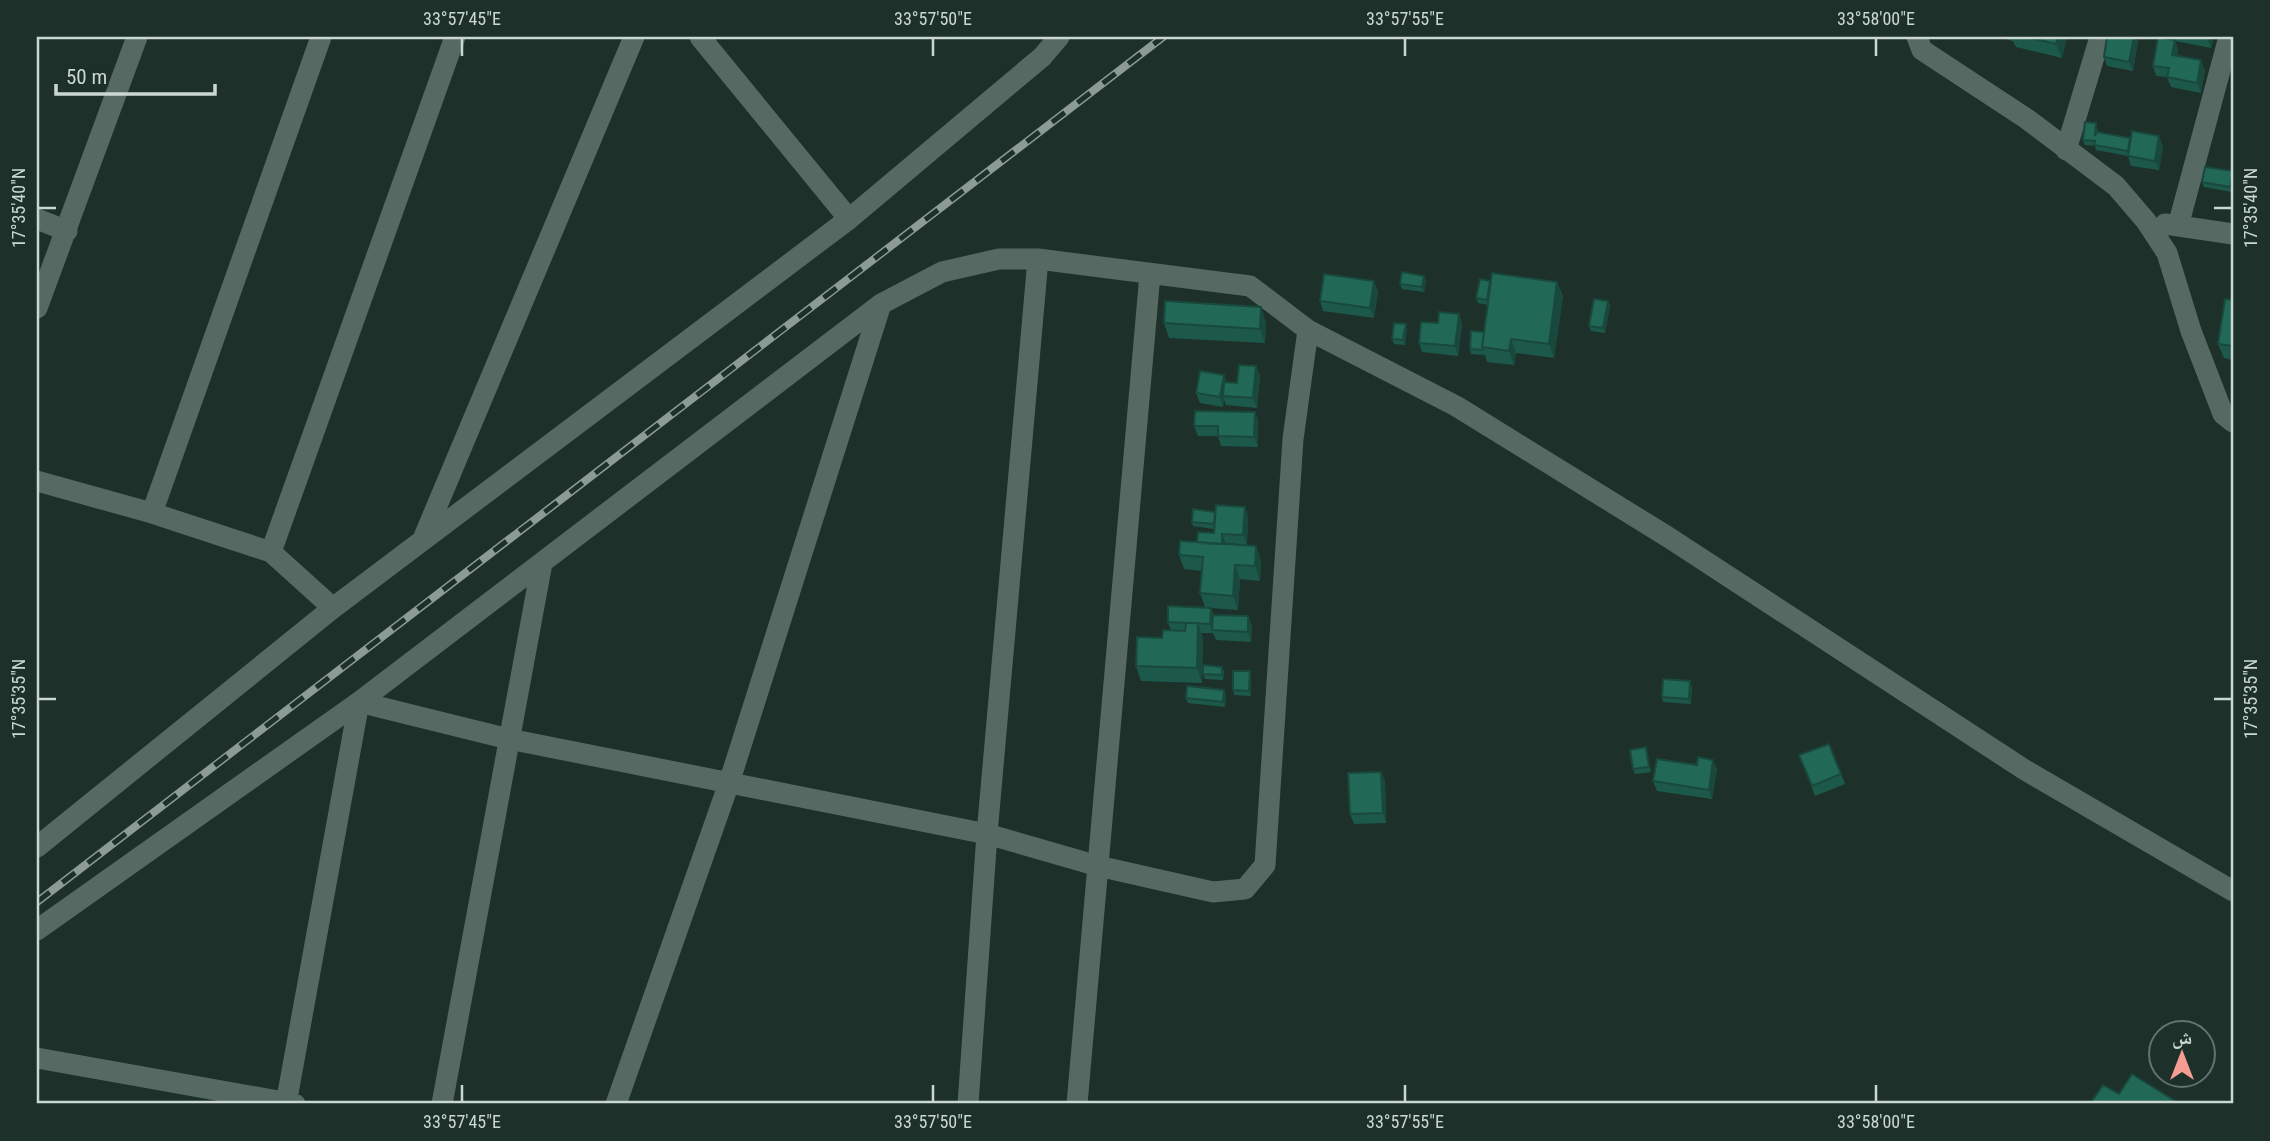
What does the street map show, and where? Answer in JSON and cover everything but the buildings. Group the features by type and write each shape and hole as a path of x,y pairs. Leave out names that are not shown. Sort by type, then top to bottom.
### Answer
{"street":[{"path":"37,308 137,37"},
{"path":"152,513 321,37"},
{"path":"271,552 455,37"},
{"path":"422,541 634,37"},
{"path":"699,37 849,219"},
{"path":"37,847 333,608 849,219 1042,57 1059,37"},
{"path":"1917,37 1922,50 2027,119 2116,186 2146,221 2166,253 2191,331 2223,414 2233,422"},
{"path":"2066,150 2100,37"},
{"path":"2178,226 2229,37"},
{"path":"37,219 67,231"},
{"path":"2146,221 2233,234"},
{"path":"37,930 359,702 881,304 942,272 999,259 1038,259 1250,286 1308,330 1468,413 1668,537 2025,770 2233,891"},
{"path":"968,1104 987,834 1038,259"},
{"path":"1077,1104 1150,274"},
{"path":"616,1104 729,783 881,304"},
{"path":"359,702 509,739 987,834 1098,866 1213,892 1245,889 1265,864 1293,439 1308,330"},
{"path":"37,481 152,513 271,552 333,608"},
{"path":"442,1104 542,563"},
{"path":"37,1058 289,1104 359,702"}],"railway":[{"path":"37,902 1163,37"}]}
